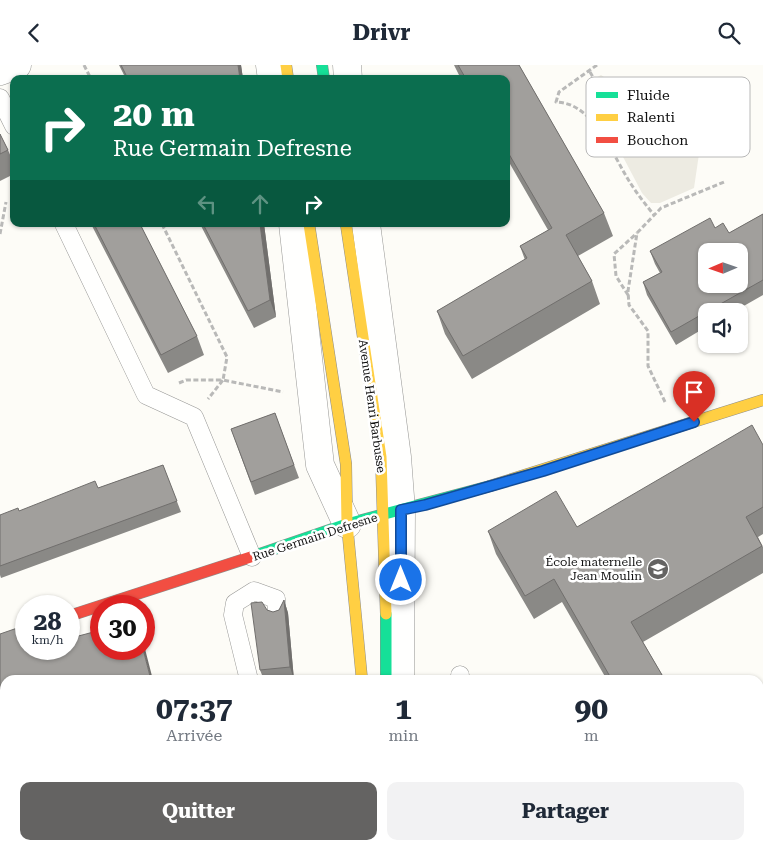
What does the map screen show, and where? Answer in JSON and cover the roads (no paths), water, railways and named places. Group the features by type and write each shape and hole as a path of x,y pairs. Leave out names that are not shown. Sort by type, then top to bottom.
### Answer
{"main road":[{"path":"309,227 346,464 347,524 362,675"},
{"name":"Avenue Henri Barbusse","path":"346,227 381,457 392,512 386,561 386,675"},
{"name":"Rue Germain Defresne","path":"80,612 347,524 425,505 543,471 763,400"}],"street":[{"path":"0,71 16,65"},
{"path":"293,227 320,465 347,524"},
{"name":"Avenue Henri Barbusse","path":"366,227 398,457 392,512 400,675"}],"lane":[{"path":"0,98 8,125"},
{"path":"65,227 146,395 194,417 252,557"},
{"path":"248,675 233,615 236,603 254,591 264,593 276,599 277,614"}],"place":[{"name":"École maternelle Jean Moulin","path":"658,569"}]}
